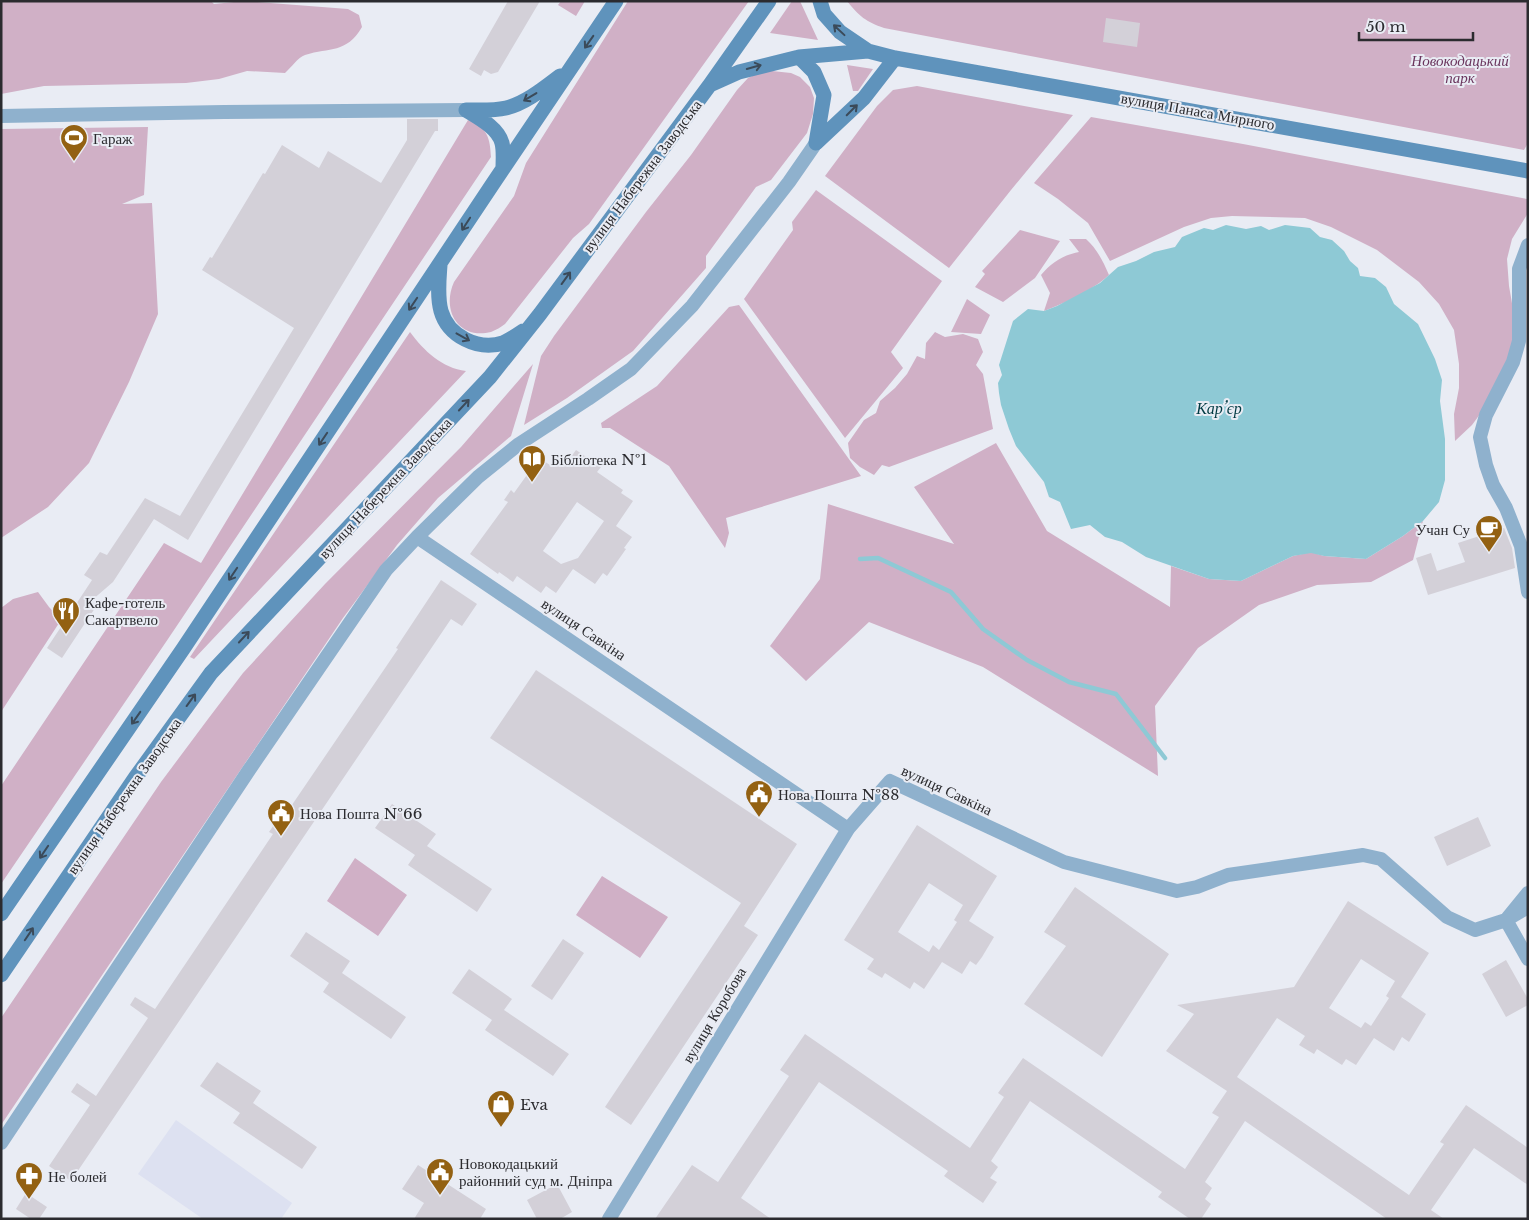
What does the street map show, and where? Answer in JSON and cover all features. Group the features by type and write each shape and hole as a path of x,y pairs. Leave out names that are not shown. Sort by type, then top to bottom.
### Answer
{"main road":[{"path":"1,914 183,649 616,1"},
{"name":"вулиця Набережна Заводська","path":"1,975 135,778 211,673 490,377 529,328 709,86 769,1"},
{"path":"820,1 824,14 840,32 868,51"},
{"path":"709,86 740,72 799,57 868,51"},
{"name":"вулиця Панаса Мирного","path":"868,51 895,58 1528,170"},
{"path":"799,57 814,72 824,95 816,143"},
{"path":"816,143 864,98 895,58"},
{"path":"466,110 504,108 515,105 529,98 570,69"},
{"path":"466,110 495,131 502,142 503,168"},
{"path":"440,263 438,286 441,312 448,324 461,338 475,343 490,345 504,342 529,328"}],"street":[{"path":"1,116 466,110"},
{"path":"1,1143 249,770 386,570 417,536 478,477 519,444 631,369 704,292 816,143"},
{"path":"1528,245 1519,269 1524,343 1486,415 1480,437 1486,465 1493,485 1506,508 1521,546 1528,592"},
{"name":"вулиця Савкіна","path":"417,536 848,829 890,781 1064,862 1177,891 1196,887 1228,875 1363,855 1381,859 1447,917 1476,930 1506,920"},
{"name":"вулиця Коробова","path":"609,1219 848,829"},
{"path":"1506,920 1528,892"},
{"path":"1506,920 1528,907"},
{"path":"1506,920 1528,959"}],"shaded area":[{"path":"176,1120 292,1203 281,1219 203,1219 138,1174"}],"green space":[{"path":"1,1 211,1 214,4 244,1 348,9 359,15 362,27 356,36 344,46 302,56 285,73 247,71 219,79 186,83 44,86 1,94"},
{"path":"561,1 585,1 576,16 558,5"},
{"path":"628,1 749,1 589,224 573,238 505,324 491,332 470,332 456,321 452,313 450,303 454,282 514,196 526,163"},
{"path":"792,1 800,1 818,40 770,33"},
{"name":"Новокодацький парк","path":"847,1 1528,1 1528,143 1524,150 884,28 863,18"},
{"path":"847,65 873,69 858,91 853,91"},
{"path":"760,72 791,73 800,77 810,87 814,98 813,114 807,133 771,180 756,187 706,256 706,268 633,351 567,398 524,425 541,356 554,336 691,155 737,90 748,78"},
{"path":"917,86 1073,115 949,268 825,176 877,106 893,90"},
{"path":"1091,117 1243,144 1527,199 1528,213 1512,239 1507,259 1509,286 1517,332 1497,391 1472,425 1455,441 1454,414 1459,388 1459,364 1454,330 1439,304 1419,282 1377,250 1331,227 1305,218 1232,216 1211,218 1184,227 1110,261 1088,223 1034,183"},
{"path":"468,120 480,126 487,134 491,157 168,639 1,884 1,786 164,543 201,563"},
{"path":"148,127 144,195 122,204 152,203 158,314 129,382 89,463 48,507 1,538 1,129"},
{"path":"816,190 942,281 891,352 903,368 845,438 744,299 793,230 792,222"},
{"path":"1020,230 1060,241 1035,278 1003,302 975,287 985,274 982,271"},
{"path":"1069,239 1086,239 1099,256 1109,275 1078,296 1044,311 1050,293 1041,275 1058,260 1079,252"},
{"path":"967,299 990,315 981,334 951,332"},
{"path":"739,305 861,476 726,518 729,533 725,548 669,466 610,428 602,428 601,423 657,386 729,307"},
{"path":"410,332 434,358 449,366 466,371 194,659 190,657"},
{"path":"935,332 945,337 963,334 978,339 983,352 976,365 983,374 993,429 889,467 882,465 874,475 860,467 850,458 848,443 864,420 876,413 880,401 907,374 917,356 925,359 926,343"},
{"path":"533,364 511,436 438,498 397,545 343,618 1,1125 1,1018 161,782 243,673 325,584 461,447"},
{"path":"996,443 1047,531 1170,607 1171,566 1209,579 1241,581 1293,556 1311,552 1324,556 1366,559 1423,521 1413,560 1371,582 1317,585 1259,605 1198,648 1155,706 1158,776 983,667 869,622 806,681 770,646 820,579 828,504 954,544 914,487"},
{"path":"38,592 61,620 1,712 1,608 13,599"},
{"path":"355,858 407,895 378,936 327,901"},
{"path":"602,876 668,917 640,958 576,915"}],"water":[{"name":"Кар’єр","path":"1226,225 1246,229 1261,226 1269,230 1285,225 1310,228 1320,237 1332,240 1358,268 1360,276 1375,278 1386,287 1394,304 1418,324 1435,359 1442,380 1440,401 1445,439 1445,480 1439,502 1423,521 1366,559 1324,556 1311,553 1293,556 1241,581 1209,579 1146,557 1122,542 1105,537 1090,525 1071,529 1060,502 1049,497 1044,482 1016,446 1001,405 998,383 1002,375 999,365 1013,321 1028,309 1044,311 1057,306 1100,283 1118,267 1154,252 1175,247 1182,237 1204,228 1213,230"}],"building":[{"path":"508,1 540,1 498,72 491,74 484,70 481,76 469,69"},
{"path":"1106,18 1140,23 1137,47 1103,42"},
{"path":"407,119 438,119 438,131 435,131 188,540 154,519 113,582 91,601 97,605 62,658 47,648 92,580 84,575 100,552 107,555 145,498 180,516 294,328 202,270 210,257 212,258 263,173 265,174 282,145 319,168 328,151 381,183 407,140"},
{"path":"576,450 601,467 597,472 623,490 621,493 633,501 616,526 632,537 607,576 603,573 595,584 573,569 556,593 546,586 541,593 517,576 513,582 499,572 498,574 470,554 508,502 504,500 511,490 514,493 539,458 550,465 558,453 568,461","holes":["577,502 604,521 578,558 561,564 543,551"]},
{"name":"Учан Су","path":"1504,528 1512,548 1515,568 1428,595 1416,558 1431,553 1437,571 1465,562 1458,543"},
{"path":"441,580 477,604 462,626 451,619 71,1181 49,1166 90,1105 71,1092 77,1083 96,1096 148,1018 130,1005 135,997 155,1009 273,834 269,832 276,822 279,824 398,649 396,648"},
{"path":"536,670 797,844 744,926 758,935 631,1125 605,1107 741,903 490,738"},
{"path":"392,804 436,834 427,846 492,889 477,912 408,865 415,855 375,828"},
{"path":"1478,817 1491,846 1447,866 1434,837"},
{"path":"917,825 997,876 969,921 994,937 976,965 970,961 962,974 942,962 924,989 914,982 910,989 885,973 882,978 867,969 874,959 844,940","holes":["929,883 963,905 954,920 957,922 939,950 933,945 929,952 898,932"]},
{"path":"1075,887 1169,954 1102,1057 1024,1004 1066,946 1044,932"},
{"path":"1348,901 1429,953 1401,997 1426,1014 1409,1042 1402,1037 1394,1051 1374,1038 1356,1065 1346,1059 1342,1065 1317,1049 1314,1054 1299,1045 1305,1036 1277,1018 1237,1077 1409,1195 1444,1144 1440,1142 1466,1105 1528,1148 1528,1185 1474,1148 1431,1210 1444,1219 1387,1219 1245,1121 1205,1182 1212,1188 1205,1199 1211,1204 1201,1219 1190,1219 1158,1197 1162,1192 1030,1101 991,1161 998,1167 990,1178 997,1182 983,1203 944,1176 948,1171 819,1082 741,1198 771,1219 655,1219 692,1165 718,1182 789,1076 780,1070 805,1034 970,1148 1004,1097 998,1093 1023,1058 1185,1169 1219,1117 1212,1113 1227,1091 1166,1051 1194,1014 1177,1005 1294,987","holes":["1361,959 1395,981 1386,996 1389,998 1371,1026 1365,1022 1361,1028 1329,1008"]},
{"path":"306,932 350,961 342,973 406,1017 391,1039 323,992 329,983 290,956"},
{"path":"563,939 584,953 552,1000 531,986"},
{"path":"1506,960 1528,999 1528,1005 1506,1017 1482,974"},
{"path":"469,969 512,999 504,1010 569,1054 553,1076 485,1030 492,1020 452,993"},
{"path":"217,1062 261,1091 253,1103 317,1147 302,1169 233,1123 240,1113 200,1086"},
{"name":"Новокодацький районний суд м. Дніпра","path":"418,1165 486,1209 480,1219 414,1219 424,1203 402,1189"},
{"path":"557,1184 572,1212 560,1219 537,1219 527,1200"},
{"name":"Не болей","path":"26,1193 47,1207 39,1219 31,1219 16,1209"}],"waterway":[{"path":"860,559 878,558 951,592 983,629 1027,660 1069,682 1116,694 1165,758"}],"place":[{"name":"Гараж","path":"74,162"},
{"name":"Бібліотека №1","path":"532,483"},
{"name":"Учан Су","path":"1489,553"},
{"name":"Кафе-готель Сакартвело","path":"66,635"},
{"name":"Нова Пошта №88","path":"759,818"},
{"name":"Нова Пошта №66","path":"281,837"},
{"name":"Eva","path":"501,1128"},
{"name":"Новокодацький районний суд м. Дніпра","path":"440,1196"},
{"name":"Не болей","path":"29,1200"}]}
